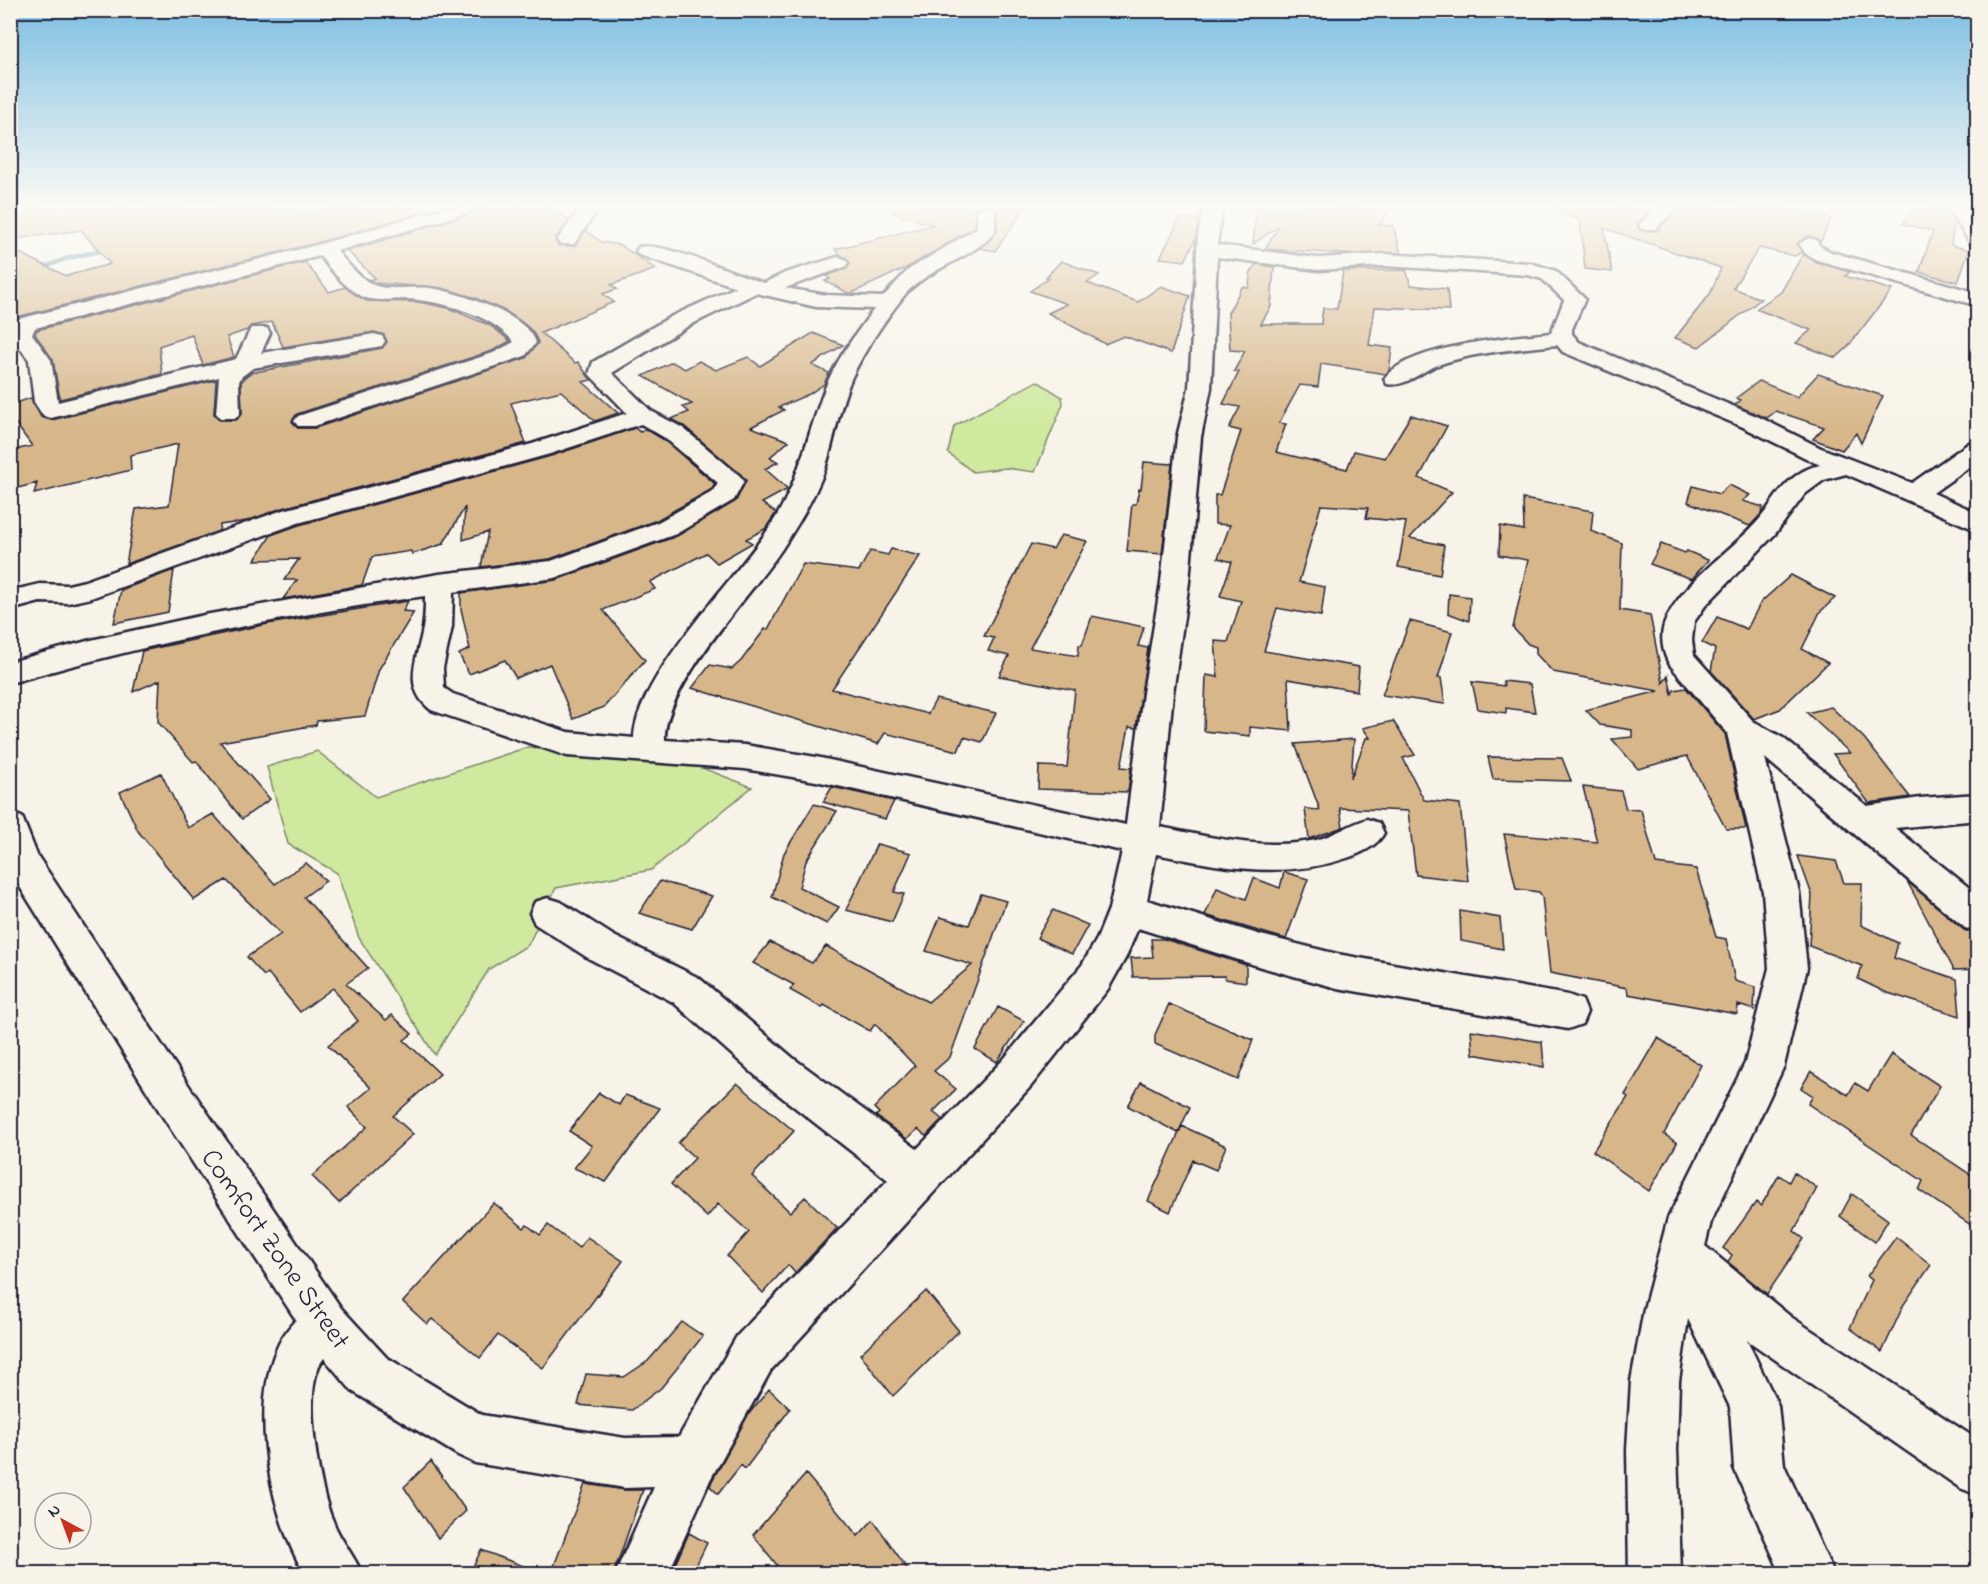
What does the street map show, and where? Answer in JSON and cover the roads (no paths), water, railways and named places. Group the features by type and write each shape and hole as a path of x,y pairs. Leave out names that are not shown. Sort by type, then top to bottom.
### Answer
{"street":[{"path":"193,282 26,324 21,334 30,363 51,411 245,364 374,341"},
{"path":"306,421 501,358 517,351 525,340 508,325 462,301 431,294 370,292 357,282"},
{"path":"744,282 760,288 827,302 890,303"},
{"path":"10,673 150,635 439,584 568,566 667,528 725,495 731,481 674,433 643,416 600,374 601,367 680,321 778,282"},
{"path":"650,751 648,732 654,709 666,688 735,595 792,509 807,481 841,379 857,347 897,292 909,282"},
{"path":"641,1574 692,1462 754,1353 920,1179 1017,1073 1095,977 1113,946 1127,909 1141,840 1158,693 1175,582 1189,437 1200,388 1205,282"},
{"path":"1556,282 1575,299 1561,331 1562,338"},
{"path":"1914,282 1977,300"},
{"path":"228,413 228,381 231,374 245,364 259,333"},
{"path":"1395,379 1410,369 1460,352 1491,345 1562,338 1580,352 1751,422 1846,467 1884,480 1912,495 1977,523"},
{"path":"14,607 40,593 68,594 91,590 289,517 541,449 643,416"},
{"path":"1912,495 1959,464 1977,448"},
{"path":"1846,467 1825,471 1812,477 1788,495 1768,526 1689,607 1679,623 1677,645 1680,658 1742,729 1772,746 1977,917"},
{"path":"439,584 438,627 427,670 428,682 436,699 567,744 745,756 816,769 1141,840 1248,857 1273,858 1327,853 1347,847 1367,833"},
{"path":"1655,1574 1652,1449 1655,1381 1667,1309 1690,1218 1764,1066 1788,968 1781,892 1742,729"},
{"path":"1862,820 1920,811 1977,807"},
{"name":"Comfort Zone Street","path":"10,827 22,860 177,1103 325,1324 369,1374 475,1438 625,1463 692,1462"},
{"path":"1127,909 1261,951 1337,971 1568,1012"},
{"path":"548,913 601,947 686,990 779,1071 920,1179"},
{"path":"1681,1255 1775,1333 1977,1470"},
{"path":"1681,1255 1754,1405 1760,1468 1808,1574"},
{"path":"325,1324 300,1350 290,1384 290,1425 297,1481 312,1534 336,1574"}]}
